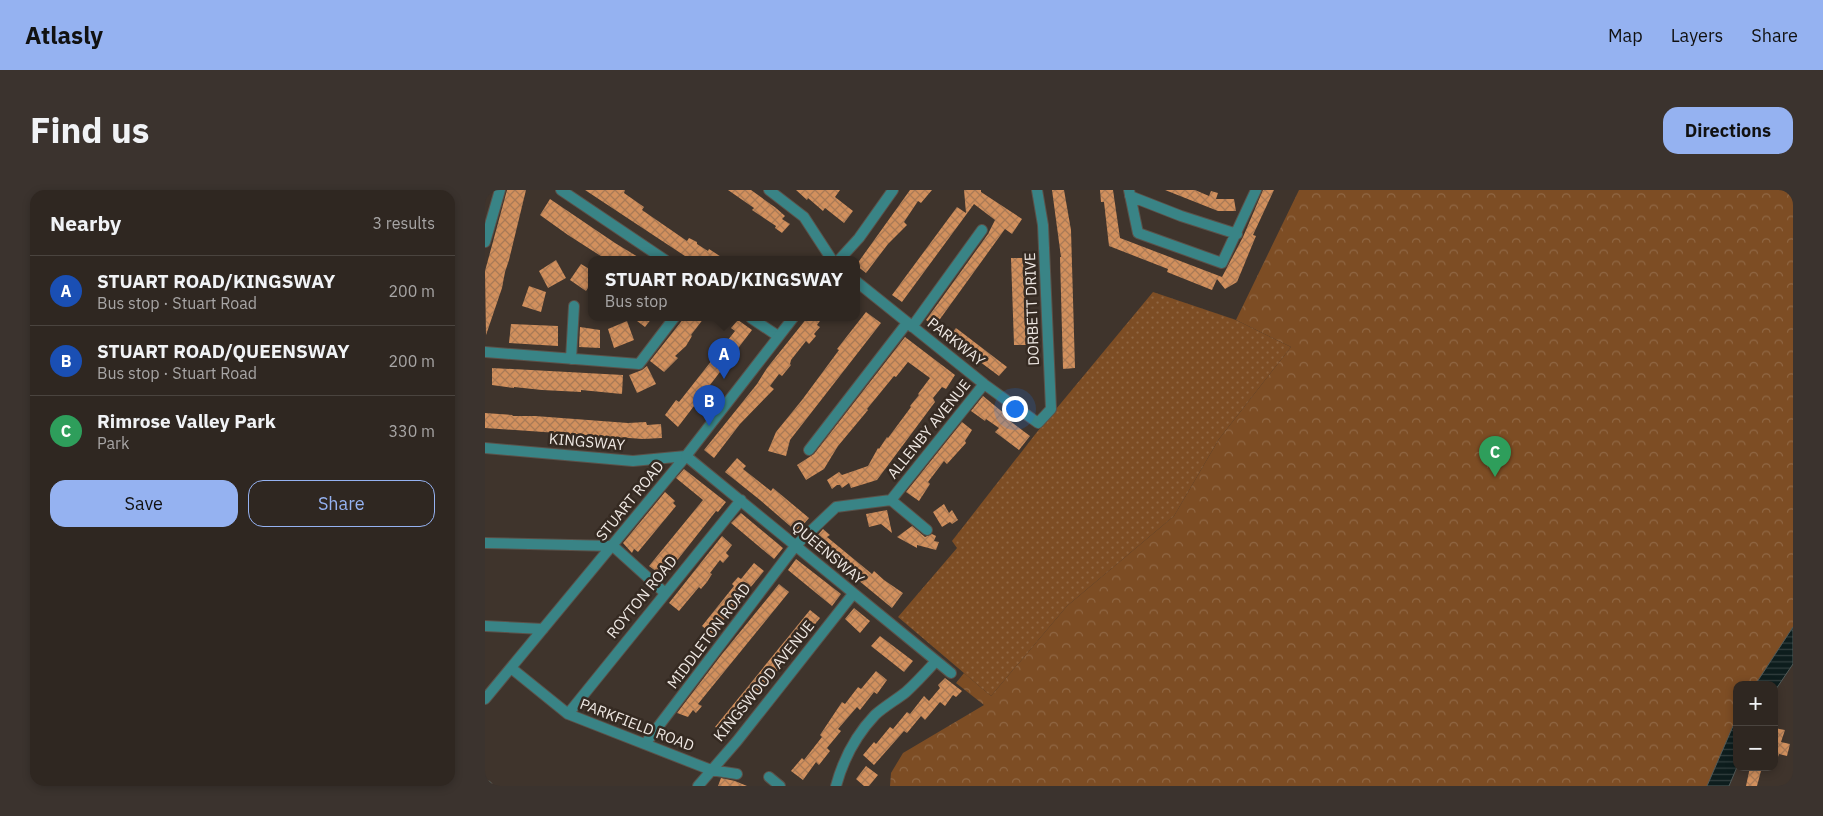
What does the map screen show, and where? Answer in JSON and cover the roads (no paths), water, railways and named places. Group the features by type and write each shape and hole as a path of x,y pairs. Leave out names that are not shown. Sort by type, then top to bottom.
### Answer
{"street":[{"path":"485,242 500,190"},
{"path":"561,190 659,256"},
{"path":"769,190 804,217 829,256"},
{"path":"843,256 859,238 893,190"},
{"name":"DORBETT DRIVE","path":"1037,190 1043,225 1051,409 1038,423"},
{"path":"1129,193 1138,233 1222,263 1256,190"},
{"path":"1129,193 1181,216 1237,234"},
{"path":"809,450 910,325 982,230"},
{"name":"PARKWAY","path":"860,284 985,384 1038,423"},
{"path":"571,359 574,306"},
{"path":"485,352 639,364 672,321"},
{"path":"756,321 779,336"},
{"name":"STUART ROAD","path":"485,699 686,456 791,321"},
{"name":"ALLENBY AVENUE","path":"796,546 836,507 891,500 985,384"},
{"name":"KINGSWAY","path":"485,448 633,461 686,456"},
{"name":"QUEENSWAY","path":"686,456 951,674"},
{"name":"ROYTON ROAD","path":"568,714 741,500"},
{"path":"891,500 927,530"},
{"path":"485,543 613,546 665,593"},
{"name":"MIDDLETON ROAD","path":"645,744 796,546"},
{"name":"KINGSWOOD AVENUE","path":"698,786 737,741 853,594"},
{"path":"485,626 543,629"},
{"path":"836,786 846,758 864,728 876,715 919,681 935,661"},
{"name":"PARKFIELD ROAD","path":"511,668 568,714 711,770 737,774"},
{"path":"769,777 779,786"}],"place":[{"name":"STUART ROAD/KINGSWAY","path":"724,379"},
{"name":"STUART ROAD/QUEENSWAY","path":"709,426"},
{"name":"Rimrose Valley Park","path":"1495,477"}]}
